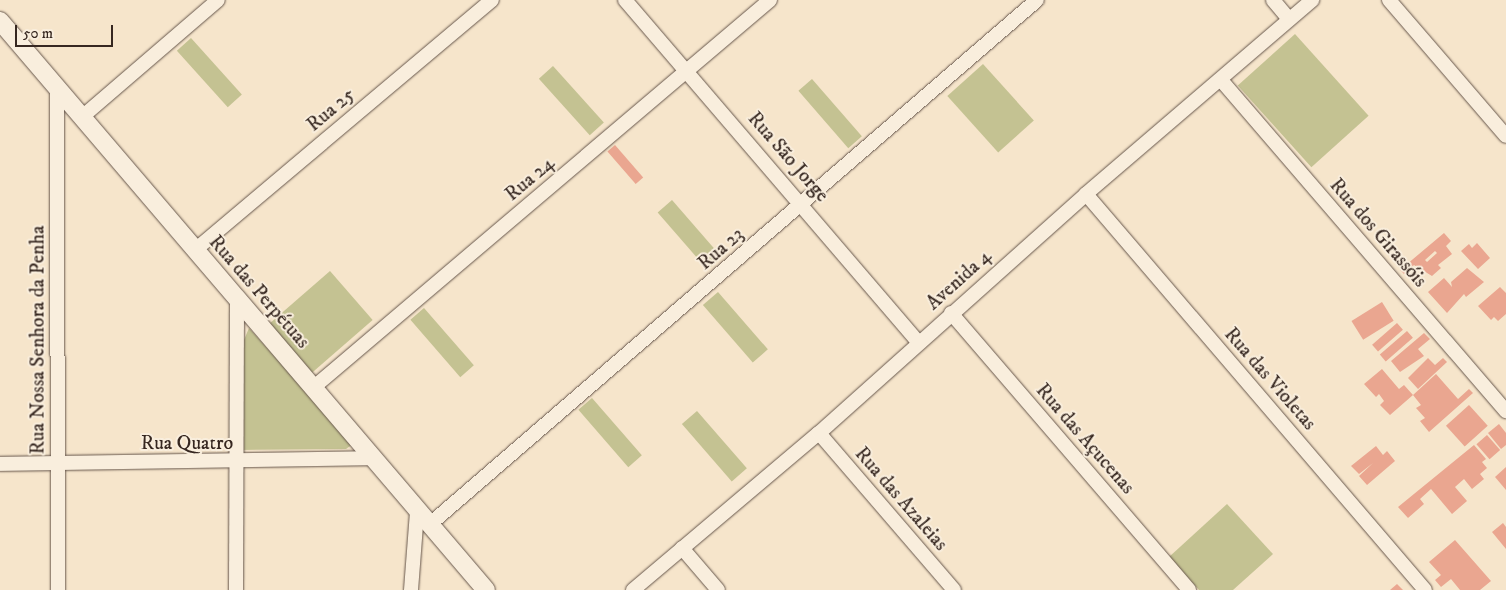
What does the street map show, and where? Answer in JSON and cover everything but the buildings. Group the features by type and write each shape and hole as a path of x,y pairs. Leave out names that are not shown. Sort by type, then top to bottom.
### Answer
{"street":[{"path":"82,117 218,0"},
{"name":"Rua 25","path":"195,250 492,0"},
{"name":"Rua São Jorge","path":"625,0 803,205 918,342"},
{"name":"Rua 24","path":"314,387 770,0"},
{"name":"Rua 23","path":"429,525 803,205 1037,0"},
{"path":"1273,0 1289,19"},
{"name":"Avenida 4","path":"633,590 819,433 918,342 1086,194 1312,0"},
{"path":"1389,0 1506,136"},
{"name":"Rua das Perpétuas","path":"0,21 57,90 375,458 417,512 486,590"},
{"name":"Rua dos Girassóis","path":"1221,80 1506,411"},
{"name":"Rua Nossa Senhora da Penha","path":"57,90 58,590"},
{"name":"Rua das Violetas","path":"1086,194 1425,590"},
{"path":"236,590 237,298"},
{"name":"Rua das Açucenas","path":"951,313 1189,590"},
{"name":"Rua das Azaleias","path":"819,433 954,590"},
{"name":"Rua Quatro","path":"0,464 236,462 375,458"},
{"path":"411,590 417,512"},
{"path":"682,548 718,590"}],"shaded area":[{"path":"1295,34 1369,116 1311,167 1238,86"},
{"path":"191,38 242,94 228,107 177,51"},
{"path":"983,64 1034,120 998,153 947,96"},
{"path":"553,66 604,122 590,135 539,79"},
{"path":"812,79 862,136 848,148 798,91"},
{"path":"672,200 722,257 708,270 658,212"},
{"path":"330,271 373,320 312,373 270,323"},
{"path":"718,292 768,349 753,362 703,305"},
{"path":"424,308 474,365 460,377 410,320"},
{"path":"249,328 353,444 346,449 240,450 244,340"},
{"path":"592,398 642,455 628,467 578,410"},
{"path":"697,411 747,468 732,481 682,424"},
{"path":"1227,504 1273,554 1233,590 1199,590 1169,557"}]}
